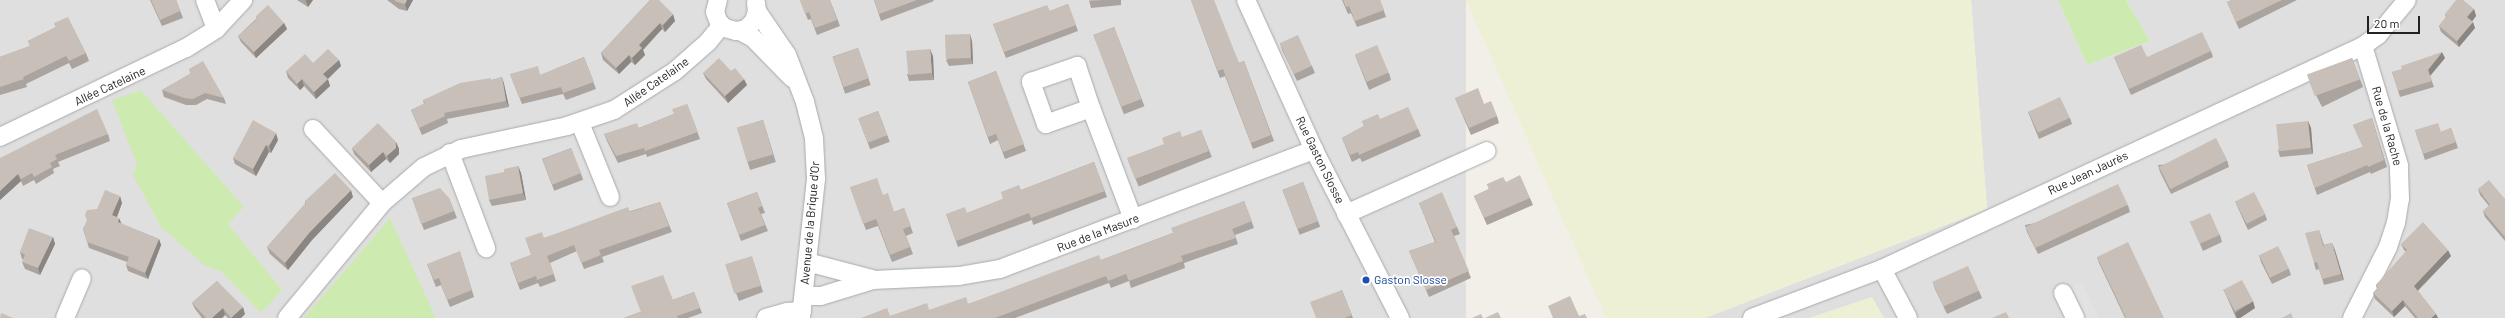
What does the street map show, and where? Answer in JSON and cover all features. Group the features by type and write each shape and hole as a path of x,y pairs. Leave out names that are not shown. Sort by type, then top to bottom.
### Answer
{"street":[{"path":"205,0 216,29"},
{"name":"Allée Catelaine","path":"0,137 161,62 216,29 243,0"},
{"path":"718,0 715,12 722,25"},
{"name":"Rue Gaston Slosse","path":"1246,0 1314,150 1400,318"},
{"name":"Rue Jean Jaurès","path":"1752,318 1882,269 2363,46 2378,35 2407,0"},
{"path":"740,31 752,24 757,3"},
{"name":"Avenue de la Brique d'Or","path":"757,3 783,48 800,88 812,127 816,152 815,186 802,308"},
{"name":"Allée Catelaine","path":"287,318 382,203 415,173 450,153 486,142 580,123 614,110 651,88 696,54 722,25"},
{"name":"Avenue de la Brique d'Or","path":"722,25 728,30 740,31 754,38 800,88"},
{"name":"Rue de la Rache","path":"2352,318 2388,247 2396,223 2400,193 2399,165 2363,46"},
{"path":"1091,108 1134,219"},
{"path":"580,123 610,197"},
{"path":"313,129 382,203"},
{"name":"Rue de la Masure","path":"766,318 802,308 821,296 873,280 959,276 1000,269 1314,150"},
{"path":"1346,214 1487,151"},
{"path":"450,153 486,248"},
{"name":"Rue de la Masure","path":"807,262 873,280"},
{"path":"1882,269 1908,318"},
{"path":"65,318 82,278"},
{"path":"2063,293 2075,318"}],"shaded area":[{"path":"0,0 1466,0 1466,318 0,318"},
{"path":"1971,0 2058,0 2087,65 2150,41 2126,0 2505,0 2505,318 1705,318 1987,209"},
{"path":"2082,282 2099,318 2084,318 2070,288"}],"green space":[{"path":"1466,0 1971,0 1987,209 1705,318 1606,318"},
{"path":"2058,0 2126,0 2150,41 2087,65"},
{"path":"141,90 244,207 228,224 282,290 261,313 222,272 204,265 161,227 133,175 137,164 112,100"},
{"path":"390,218 436,318 304,318"},
{"path":"1872,297 1884,318 1809,318"}],"building":[{"path":"151,0 176,0 180,11 160,20"},
{"path":"394,0 407,0 405,4"},
{"path":"650,0 659,0 673,14 663,25 660,23 639,45 642,48 632,58 629,55 616,68 601,53"},
{"path":"800,0 830,0 837,20 815,28 809,12 805,14"},
{"path":"874,0 917,0 879,14"},
{"path":"1191,0 1214,0 1239,63 1244,61 1271,135 1251,143 1223,69 1218,71"},
{"path":"1343,0 1380,0 1384,10 1355,21 1349,6 1346,7"},
{"path":"2232,0 2282,0 2236,22 2227,2"},
{"path":"2456,0 2463,0 2474,9 2467,17 2473,22 2457,41 2439,26 2447,16 2445,14"},
{"path":"1068,4 1076,25 1004,52 993,24 1047,5 1050,11"},
{"path":"268,5 284,23 254,52 238,36 258,18 256,16"},
{"path":"68,17 86,53 69,61 66,56 23,77 24,79 0,87 0,57 30,46 28,41 56,27 54,23"},
{"path":"1114,27 1142,99 1121,107 1093,35"},
{"path":"2202,32 2211,51 2129,89 2114,57 2141,45 2147,57"},
{"path":"970,34 971,58 946,59 945,35"},
{"path":"1298,35 1312,66 1294,74 1280,43"},
{"path":"1377,45 1389,73 1367,82 1355,54"},
{"path":"858,48 869,78 844,87 833,57"},
{"path":"328,49 339,60 323,74 328,79 314,92 302,79 297,84 286,71 305,54 313,63"},
{"path":"930,49 932,73 908,75 906,51"},
{"path":"2442,52 2428,70 2432,81 2398,91 2392,72 2402,69 2401,66"},
{"path":"584,57 594,82 563,93 561,87 519,98 510,74 538,66 540,75"},
{"path":"719,58 731,71 735,68 744,79 725,96 703,73"},
{"path":"2352,58 2360,80 2315,96 2307,74"},
{"path":"203,61 224,98 205,93 193,99 184,98 162,90 191,73 189,69"},
{"path":"996,71 1024,144 1003,152 996,134 988,137 968,82"},
{"path":"502,77 506,101 444,113 445,116 419,128 411,110 425,103 423,100 460,83 491,78 491,80"},
{"path":"1478,88 1484,104 1491,101 1497,116 1469,128 1455,98"},
{"path":"2060,97 2070,118 2038,133 2028,112"},
{"path":"687,104 698,132 645,151 644,148 616,156 604,134 637,123 639,128 674,114 672,109"},
{"path":"1408,107 1418,129 1359,155 1358,152 1350,155 1342,138 1364,126 1362,121 1378,114 1380,119"},
{"path":"97,109 108,134 55,155 57,159 50,163 52,167 34,177 32,173 21,179 18,174 0,191 0,158"},
{"path":"878,111 887,135 868,143 858,119"},
{"path":"2372,118 2384,160 2368,167 2367,165 2315,188 2307,165 2363,147 2353,125"},
{"path":"253,120 276,133 269,146 266,145 253,169 233,158"},
{"path":"763,120 773,155 747,162 737,127"},
{"path":"2308,121 2311,148 2279,151 2276,124"},
{"path":"378,123 396,142 396,148 387,156 383,152 369,165 352,148"},
{"path":"2438,123 2441,132 2451,128 2456,142 2423,154 2415,130"},
{"path":"1201,130 1209,151 1135,179 1127,158 1164,144 1162,138 1180,131 1182,137"},
{"path":"2216,138 2227,160 2170,189 2159,167"},
{"path":"571,148 581,173 552,185 542,160"},
{"path":"1094,162 1105,191 1031,218 1029,213 956,241 946,214 965,207 967,213 1003,199 1001,192 1019,185 1021,190"},
{"path":"518,166 523,193 489,200 485,176 504,172 504,169"},
{"path":"335,173 351,190 309,233 285,263 267,247 306,203 305,201"},
{"path":"1520,175 1530,198 1484,218 1474,196 1489,189 1487,184 1503,177 1506,182"},
{"path":"877,178 883,195 888,193 894,212 904,208 911,226 903,229 910,247 890,255 876,219 863,224 850,187"},
{"path":"2489,180 2505,199 2505,237 2483,211 2490,205 2478,189"},
{"path":"1303,182 1318,221 1298,229 1282,190"},
{"path":"2118,184 2128,205 2035,248 2026,227"},
{"path":"440,188 449,198 454,211 421,224 412,198"},
{"path":"105,190 120,196 112,215 119,218 118,222 159,239 145,273 126,265 129,257 87,242 83,229 87,220 85,215 87,210 97,209"},
{"path":"757,192 762,206 758,208 765,225 739,235 727,203"},
{"path":"1442,192 1457,227 1451,230 1469,271 1426,290 1409,251 1436,242 1419,203"},
{"path":"2254,192 2265,214 2247,224 2235,202"},
{"path":"1244,201 1252,221 1232,229 1236,238 1181,256 1183,261 1129,281 1126,274 1108,281 1106,276 995,318 861,318 887,308 890,316 927,303 929,310 966,297 968,304 1099,255 1101,260 1137,247 1173,233 1171,228"},
{"path":"660,202 669,226 599,250 601,255 581,263 574,245 547,256 554,274 537,280 536,276 518,283 510,263 531,255 525,238 542,232 544,238 628,207 630,212"},
{"path":"2210,213 2220,235 2200,244 2190,222"},
{"path":"2423,222 2448,250 2414,286 2436,314 2431,318 2418,318 2403,300 2392,311 2373,293 2378,287 2376,285 2407,250 2401,244"},
{"path":"29,228 53,237 38,268 22,262 25,255 20,252"},
{"path":"2319,230 2323,246 2332,243 2341,274 2322,279 2317,262 2314,263 2305,233"},
{"path":"2128,242 2164,318 2126,318 2097,257"},
{"path":"2278,246 2289,268 2270,278 2259,255"},
{"path":"460,251 472,290 447,300 439,278 434,280 427,264"},
{"path":"752,256 761,286 734,294 725,264"},
{"path":"1968,266 1979,291 1943,307 1932,282"},
{"path":"663,275 673,300 694,292 700,308 677,316 678,318 624,318 641,312 631,286"},
{"path":"2242,280 2253,301 2235,311 2223,290"},
{"path":"217,281 243,307 231,318 223,308 212,318 206,318 192,303"},
{"path":"1342,290 1352,315 1345,318 1316,318 1310,302"},
{"path":"1570,296 1579,316 1585,314 1587,318 1553,318 1548,306"},
{"path":"1498,312 1501,318 1485,318"},
{"path":"2006,312 2009,318 1992,318"},
{"path":"1,313 13,318 0,318"},
{"path":"2291,313 2293,318 2282,318"},
{"path":"1481,314 1483,318 1472,318"}],"place":[{"name":"Gaston Slosse","path":"1366,280"}]}
